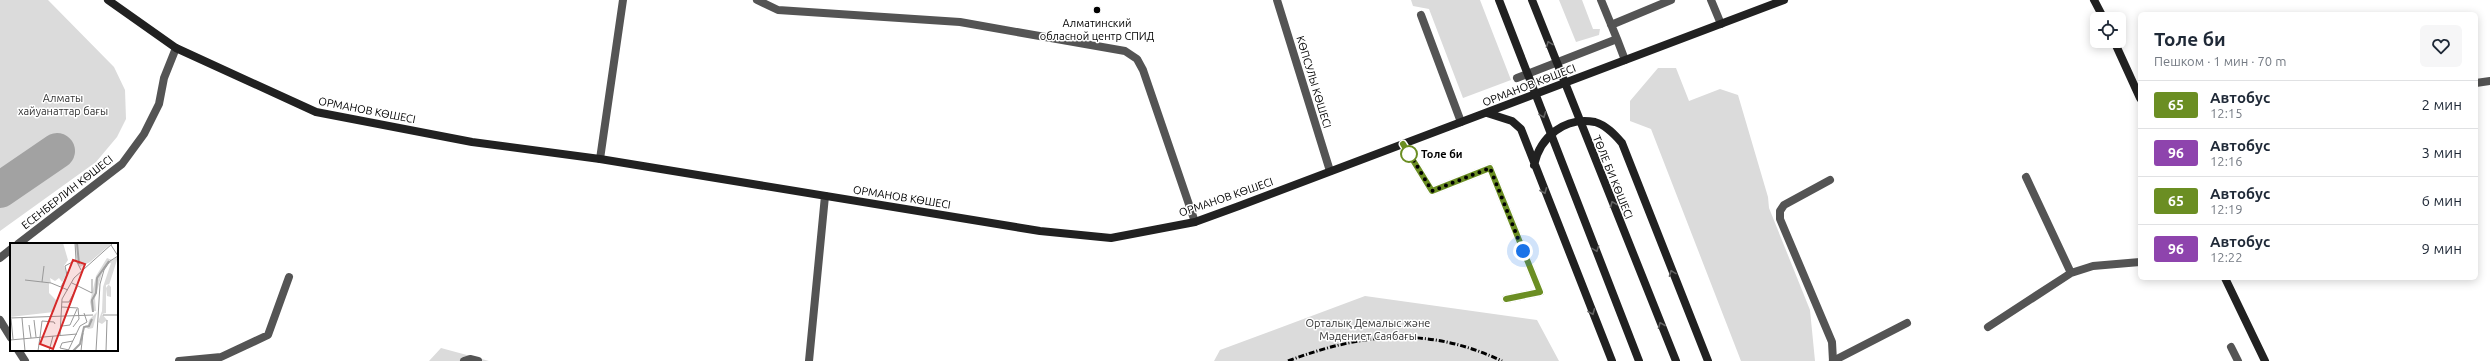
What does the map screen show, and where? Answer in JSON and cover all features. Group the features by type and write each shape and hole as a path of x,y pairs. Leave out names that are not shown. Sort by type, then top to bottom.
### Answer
{"street":[{"name":"ОРМАНОВ КӨШЕСІ","path":"108,0 176,48 316,112 472,142 600,159 1040,231 1111,238 1195,222 1784,0"},
{"path":"600,159 623,0"},
{"path":"757,0 778,10 960,22 1125,51 1137,59 1143,70 1195,222"},
{"name":"КӨПСУЛЫ КӨШЕСІ","path":"1278,0 1330,171"},
{"path":"1499,0 1639,361"},
{"name":"ТӨЛЕ БИ КӨШЕСІ","path":"1532,0 1676,361"},
{"path":"1601,0 1625,60"},
{"path":"1611,25 1671,0"},
{"path":"1711,0 1721,24"},
{"path":"2094,0 2100,12"},
{"path":"1421,15 1461,122"},
{"path":"1518,78 1617,39"},
{"name":"ЕСЕНБЕРЛИН КӨШЕСІ","path":"19,243 122,164 144,134 159,104 164,78 176,48"},
{"path":"2117,48 2138,94"},
{"path":"2478,83 2490,82"},
{"path":"1486,113 1500,115 1512,121 1520,129 1612,361"},
{"path":"1534,165 1537,153 1546,139 1557,129 1574,122 1596,122 1611,131 1622,143 1708,361"},
{"path":"1403,144 1432,191 1490,168 1540,292 1506,299"},
{"path":"2026,177 2071,273"},
{"path":"1830,180 1784,205 1780,211 1780,219 1832,342 1833,361 1907,323"},
{"path":"809,361 825,196"},
{"path":"0,258 10,250"},
{"path":"1988,327 2071,273 2093,266 2138,262"},
{"path":"179,361 221,357 268,335 288,277"},
{"path":"2226,280 2265,361"},
{"path":"0,320 10,336"},
{"path":"2231,347 2238,361"},
{"path":"19,351 25,361"},
{"path":"464,361 478,361"}],"green space":[{"name":"Алматы хайуанаттар бағы","path":"0,0 48,0 114,67 125,90 126,119 117,137 96,162 0,231"},
{"path":"1411,0 1480,0 1511,80 1463,98 1429,9 1413,6"},
{"path":"1559,0 1582,0 1593,29 1600,29 1599,35 1576,42"},
{"path":"1658,68 1676,68 1689,101 1720,89 1738,95 1768,197 1769,208 1810,310 1815,361 1741,361 1651,129 1630,121 1630,101"},
{"name":"Орталық Демалыс және Мәдениет Саябағы","path":"1365,296 1537,320 1559,361 1214,361 1220,350"},
{"path":"441,348 489,361 429,361"}],"waterway":[{"path":"0,190 57,151"}],"railway":[{"path":"1288,361 1342,344 1369,339 1395,337 1421,338 1448,342 1475,350 1502,361"}],"bus line":[{"name":"65","path":"1403,144 1432,191 1490,168 1540,292 1506,299"}],"place":[{"name":"Алматинский обласной центр СПИД","path":"1097,10"},
{"name":"Толе би","path":"1409,154"}],"route":[{"path":"1409,154 1408,151 1432,191 1490,168 1523,251"}]}
